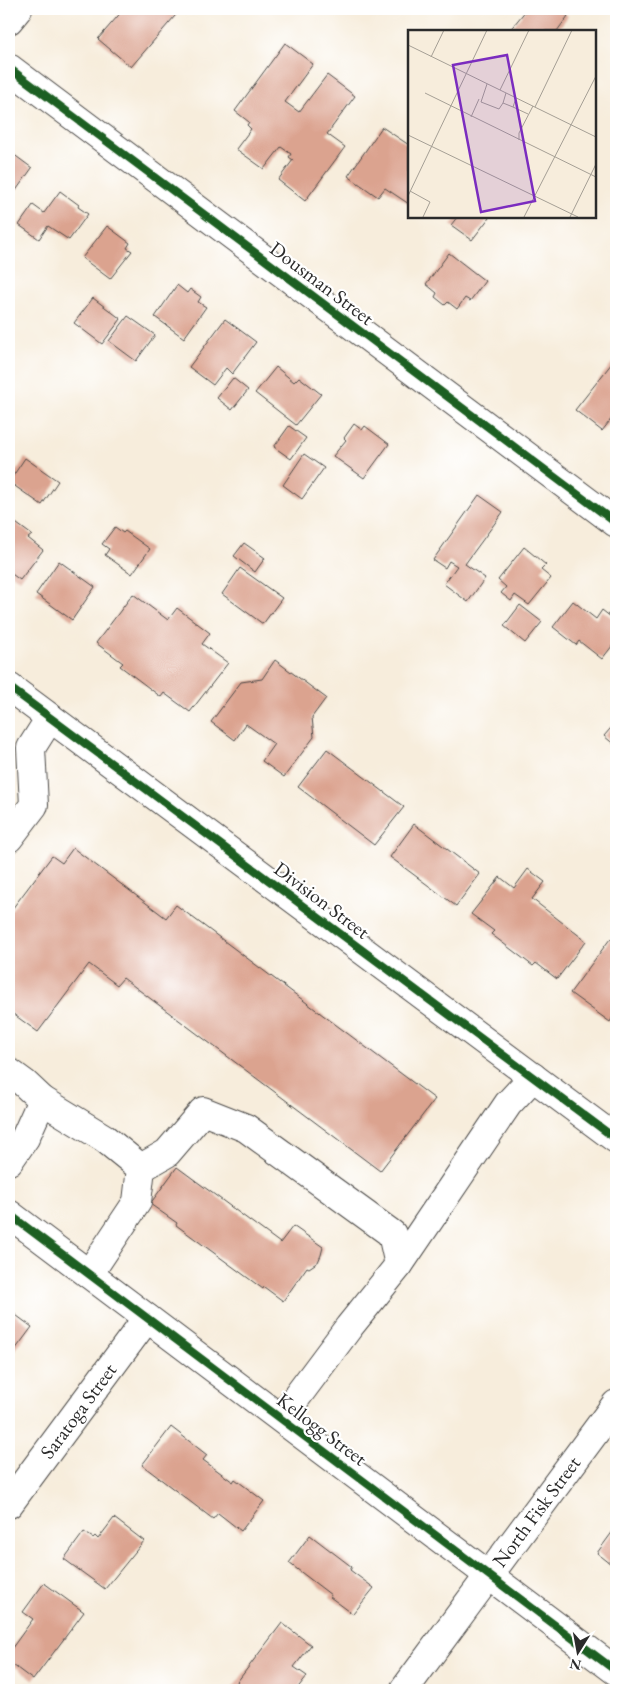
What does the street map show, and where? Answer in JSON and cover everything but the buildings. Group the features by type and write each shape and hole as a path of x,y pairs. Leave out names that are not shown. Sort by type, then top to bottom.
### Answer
{"street":[{"path":"9,20 18,9"},
{"name":"Dousman Street","path":"9,68 616,523"},
{"name":"Division Street","path":"9,687 616,1139"},
{"path":"9,838 34,805 31,748 50,718"},
{"path":"9,1072 42,1100 104,1138 141,1168"},
{"path":"281,1418 349,1327 399,1265 508,1104 533,1077"},
{"path":"9,1161 25,1138 42,1100"},
{"path":"141,1168 167,1154 203,1111 246,1128 392,1234 399,1265"},
{"path":"89,1274 137,1202 141,1168"},
{"name":"Kellogg Street","path":"9,1214 616,1671"},
{"name":"Saratoga Street","path":"9,1504 147,1318"},
{"name":"North Fisk Street","path":"404,1690 616,1404"}],"cycle path":[{"path":"9,68 616,523"},
{"path":"9,687 616,1139"},
{"path":"9,1214 616,1671"}]}
